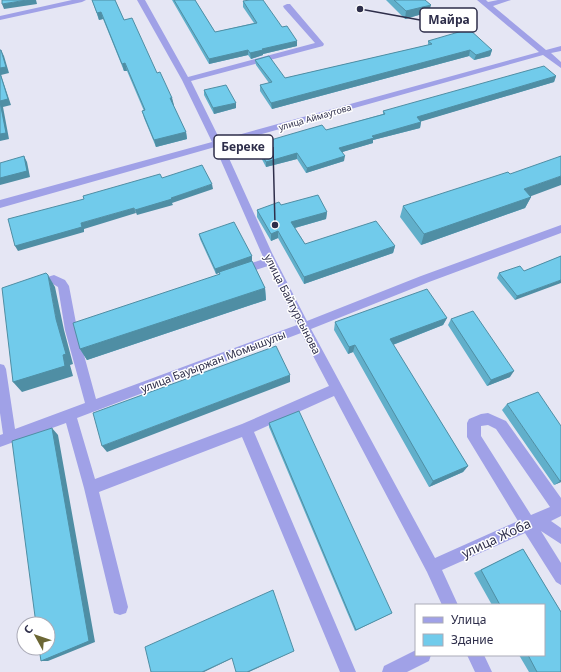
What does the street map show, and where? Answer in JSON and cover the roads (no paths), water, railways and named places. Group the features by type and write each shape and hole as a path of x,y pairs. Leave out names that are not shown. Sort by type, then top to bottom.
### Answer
{"street":[{"path":"0,18 82,0"},
{"name":"улица Байтурсынова","path":"141,0 186,80 218,144 270,261 336,389 432,567 450,604"},
{"path":"484,2 507,0"},
{"path":"484,2 561,66"},
{"path":"186,80 320,44 288,6"},
{"name":"улица Аймаутова","path":"0,204 561,48"},
{"name":"улица Бауыржан Момышулы","path":"5,439 304,327 425,279 561,229"},
{"path":"226,276 270,261"},
{"path":"27,288 54,279 61,283 71,330 92,407"},
{"path":"71,330 101,320"},
{"path":"0,371 5,439"},
{"path":"92,488 246,429 336,389"},
{"path":"70,415 92,488 120,607"},
{"path":"560,509 501,425 493,419 481,419 474,422 474,437 532,521 561,577"},
{"path":"246,429 348,672"},
{"name":"улица Жоба","path":"432,567 560,509"},
{"path":"532,521 561,537"},
{"path":"390,672 421,656"},
{"path":"476,656 484,672"}],"place":[{"name":"Майра","path":"360,9"},
{"name":"Береке","path":"275,225"}]}
